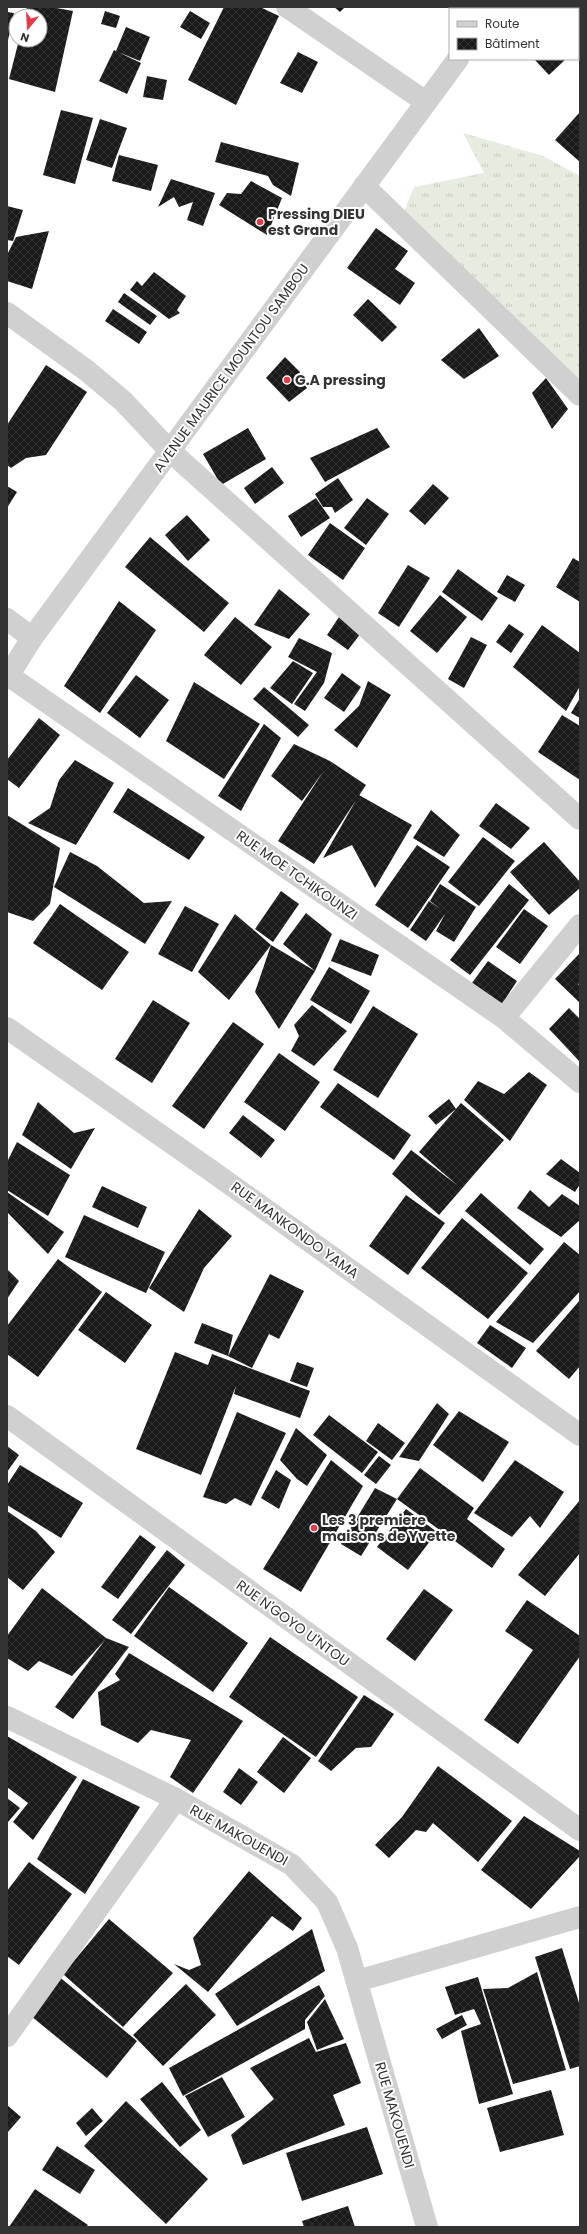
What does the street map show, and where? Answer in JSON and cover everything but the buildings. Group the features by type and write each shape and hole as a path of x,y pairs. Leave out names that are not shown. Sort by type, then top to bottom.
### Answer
{"street":[{"path":"287,7 426,102"},
{"name":"AVENUE MAURICE MOUNTOU SAMBOU","path":"8,677 32,638 457,60"},
{"path":"364,186 580,395"},
{"path":"7,313 86,370 123,401 170,451 580,819"},
{"path":"7,619 32,638"},
{"name":"RUE MOE TCHIKOUNZI","path":"8,677 504,1018 580,1082"},
{"path":"504,1018 580,925"},
{"name":"RUE MANKONDO YAMA","path":"7,1028 207,1167 580,1435"},
{"name":"RUE N'GOYO U'NTOU","path":"7,1416 580,1830"},
{"name":"RUE MAKOUENDI","path":"7,1717 176,1799 292,1865 327,1902 347,1948 427,2227"},
{"path":"7,2036 176,1799"},
{"path":"357,1981 580,1917"}],"green space":[{"path":"463,133 543,156 580,176 580,394 399,224 414,187 484,173"}],"place":[{"name":"Pressing DIEU est Grand","path":"260,222"},
{"name":"G.A pressing","path":"287,380"},
{"name":"Les 3 premiere maisons de Yvette","path":"314,1528"}]}
